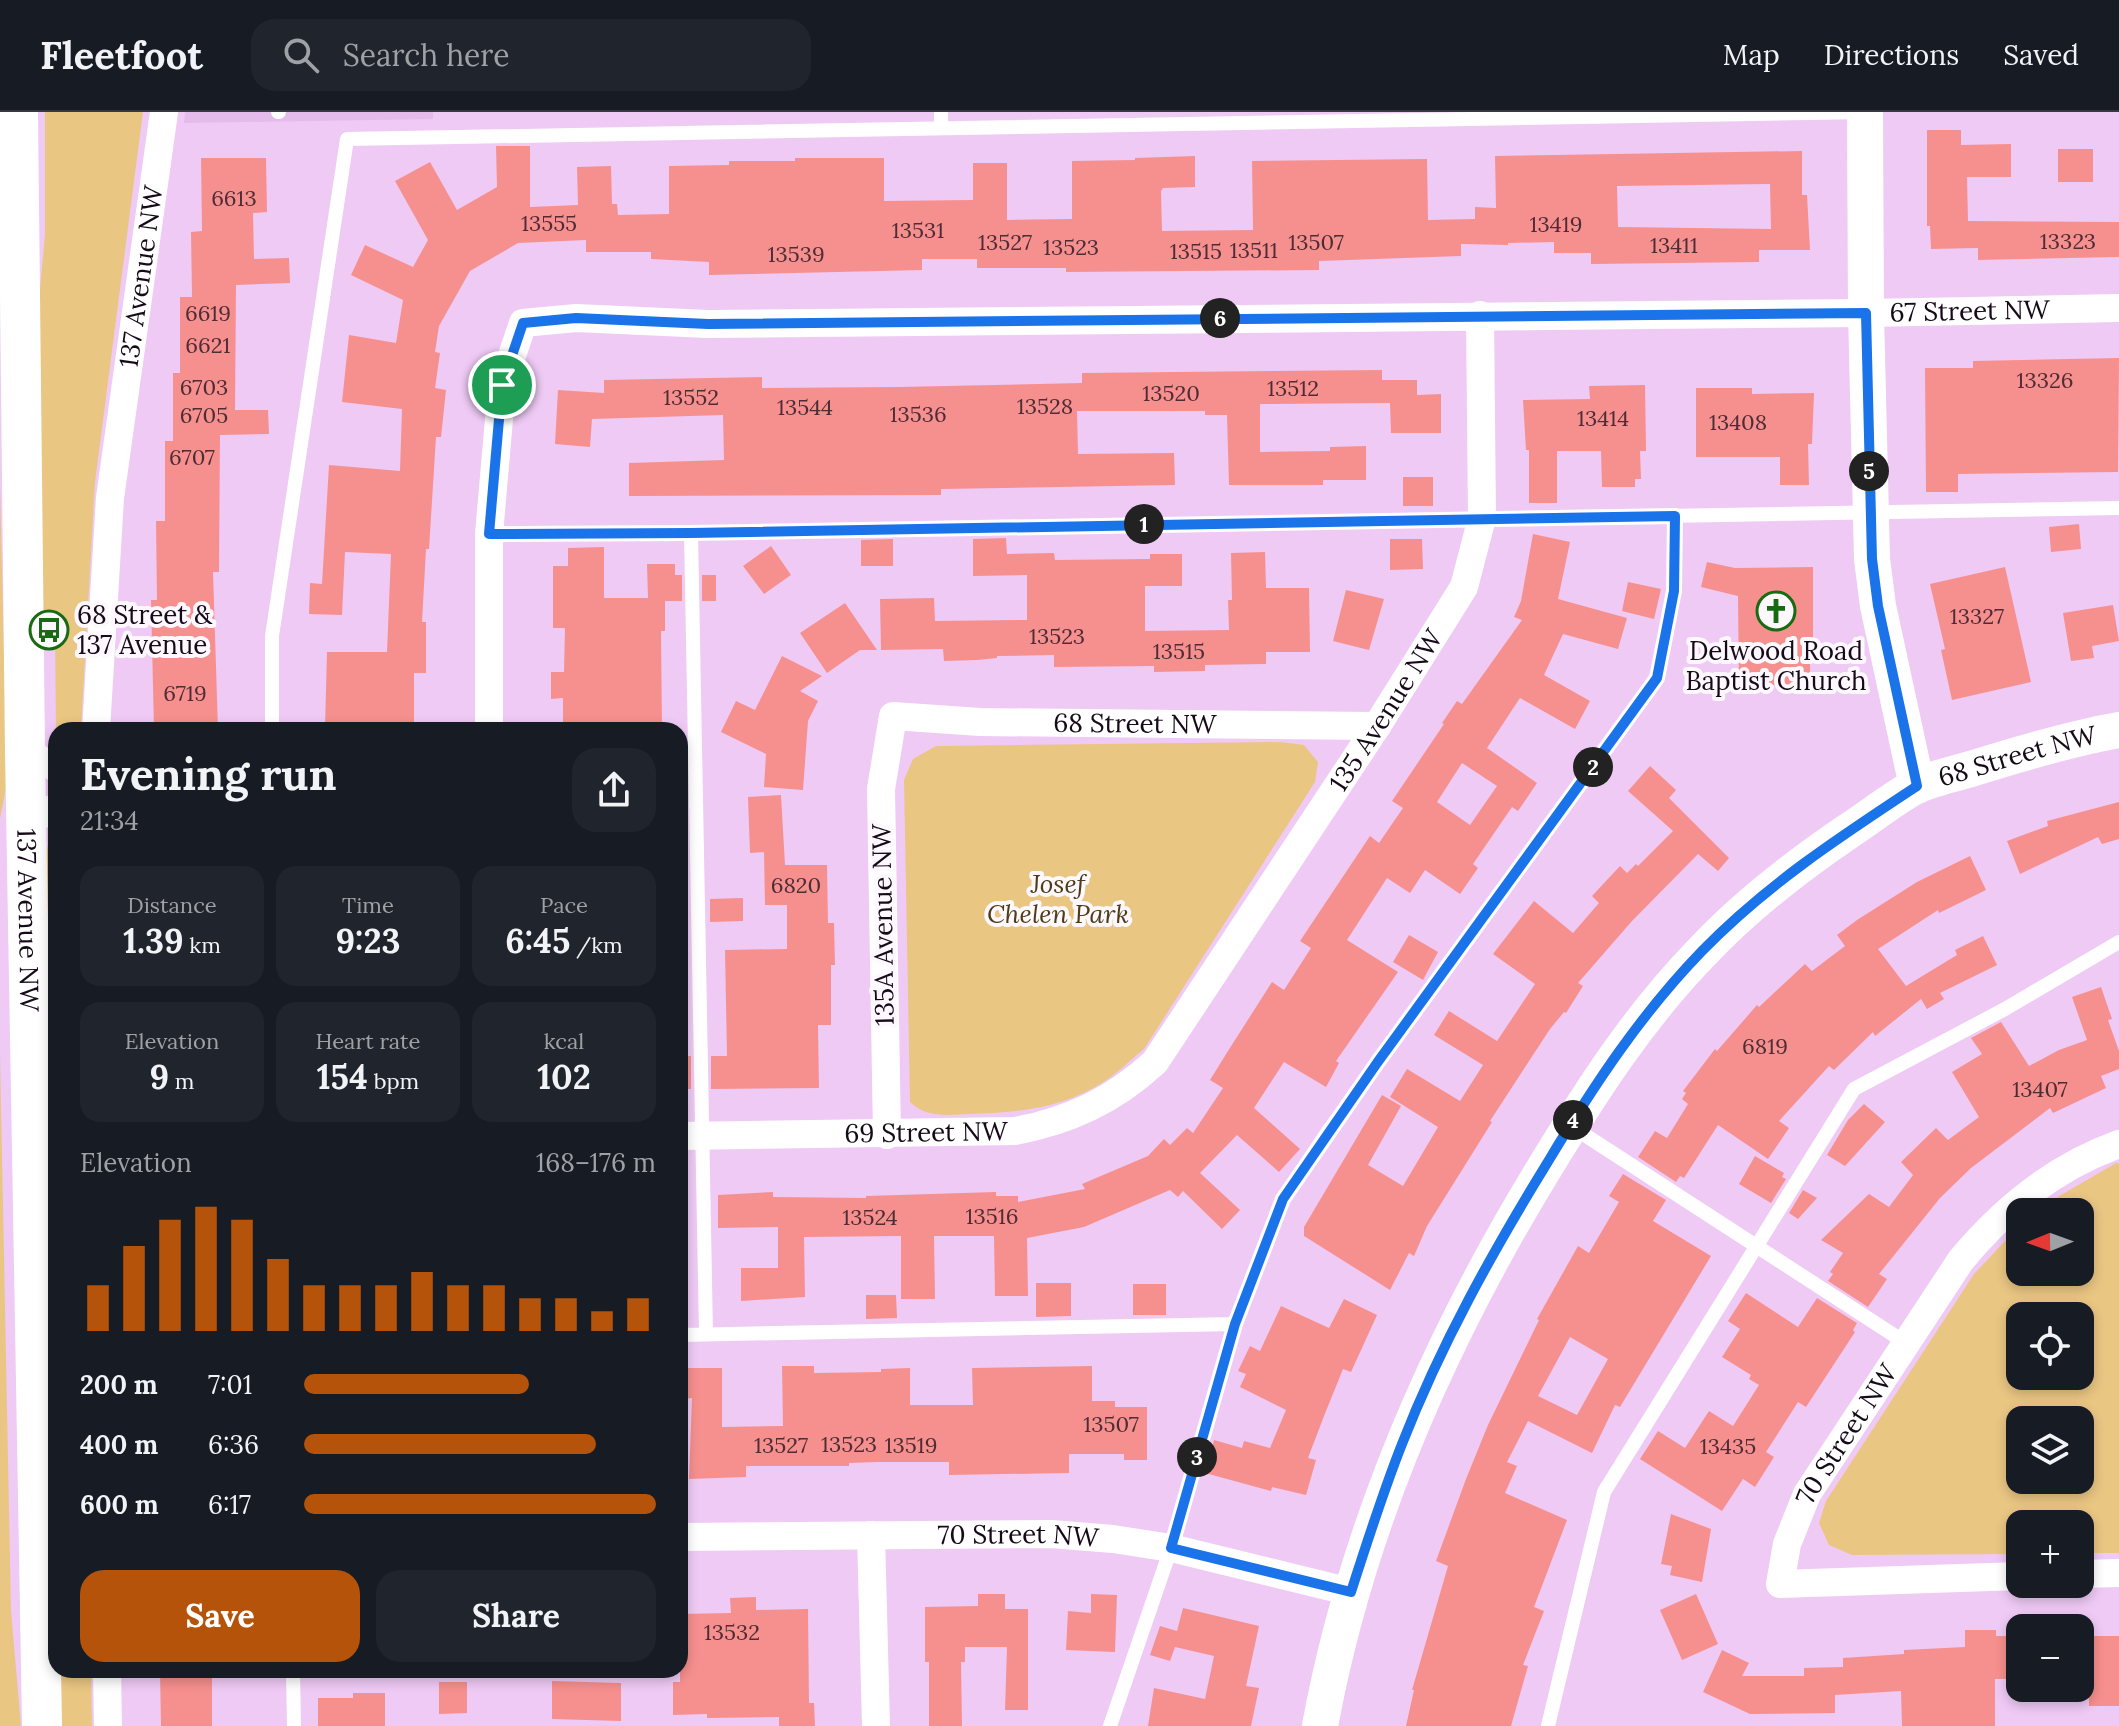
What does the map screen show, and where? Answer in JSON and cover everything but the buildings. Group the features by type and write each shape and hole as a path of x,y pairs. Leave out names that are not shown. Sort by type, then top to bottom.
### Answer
{"main road":[{"name":"137 Avenue NW","path":"18,112 23,470 41,815 20,898 47,1546 42,1726"},
{"path":"19,163 31,112"},
{"path":"0,331 23,470"}],"street":[{"name":"137 Avenue NW","path":"96,722 110,498 164,112"},
{"path":"1866,112 1866,313 1872,559 1878,606 1917,786"},
{"name":"67 Street NW","path":"489,534 502,385 523,323 576,318 708,324 2119,308"},
{"name":"135 Avenue NW","path":"1155,1062 1377,726 1464,587 1482,518 1480,315"},
{"path":"489,534 489,722"},
{"name":"68 Street NW","path":"893,716 980,722 1377,726"},
{"name":"135A Avenue NW","path":"887,1135 881,789 893,716"},
{"name":"68 Street NW","path":"1320,1726 1351,1592 1402,1442 1434,1369 1507,1228 1605,1069 1636,1027 1702,951 1773,886 1917,786 2063,741 2119,730"},
{"name":"69 Street NW","path":"691,1136 989,1133 1040,1126 1088,1110 1114,1096 1155,1062"},
{"name":"70 Street NW","path":"2006,1576 1780,1584 1787,1544 1807,1494 1961,1260 2001,1215 2038,1185 2068,1166 2119,1144"},
{"name":"70 Street NW","path":"688,1537 1051,1534 1113,1539 1171,1548 1351,1592"},
{"path":"871,1535 876,1726"},
{"path":"2094,1574 2119,1573"},
{"path":"107,1678 108,1726"}],"lane":[{"path":"941,112 941,128"},
{"path":"272,722 272,636 347,139 1866,112"},
{"path":"489,534 2119,508"},
{"path":"1110,1726 1171,1548 1235,1324 1283,1199 1446,967 1657,678 1674,591 1675,516"},
{"path":"691,533 691,1136 706,1334"},
{"path":"1548,1726 1604,1492 1854,1089 2005,1009 2119,942"},
{"path":"1570,1126 1906,1343"},
{"path":"688,1335 1235,1324"},
{"path":"293,1678 294,1726"}],"shaded area":[{"path":"185,112 433,112 433,119 184,123"}],"green space":[{"path":"45,112 143,112 95,482 81,722 56,722 55,631 40,631 35,343 45,235"},
{"path":"0,485 7,783 0,819"},
{"name":"Josef Chelen Park","path":"1281,742 1304,745 1318,762 1315,782 1144,1049 1089,1090 1040,1107 945,1115 923,1111 910,1102 904,780 913,759 936,746"},
{"path":"48,846 48,1017 45,862"},
{"path":"0,1053 11,1611 21,1726 0,1726"},
{"path":"2119,1164 2119,1553 2094,1553 2094,1510 2006,1510 2006,1554 1852,1555 1829,1545 1819,1523 1826,1501 1974,1274 2006,1240 2006,1286 2094,1286 2094,1198 2056,1198"},
{"path":"60,1678 91,1678 92,1726 61,1726"}],"place":[{"name":"Delwood Road Baptist Church","path":"1776,611"},
{"name":"68 Street & 137 Avenue","path":"49,630"}],"route":[{"path":"1866,313 1872,559 1878,606 1917,786 1812,856 1737,917 1670,986 1605,1069 1507,1228 1434,1369 1402,1442 1351,1592 1171,1548 1235,1324 1283,1199 1377,1063 1657,678 1674,591 1675,516 489,534 502,385 523,323 576,318 708,324 1866,313"}]}
